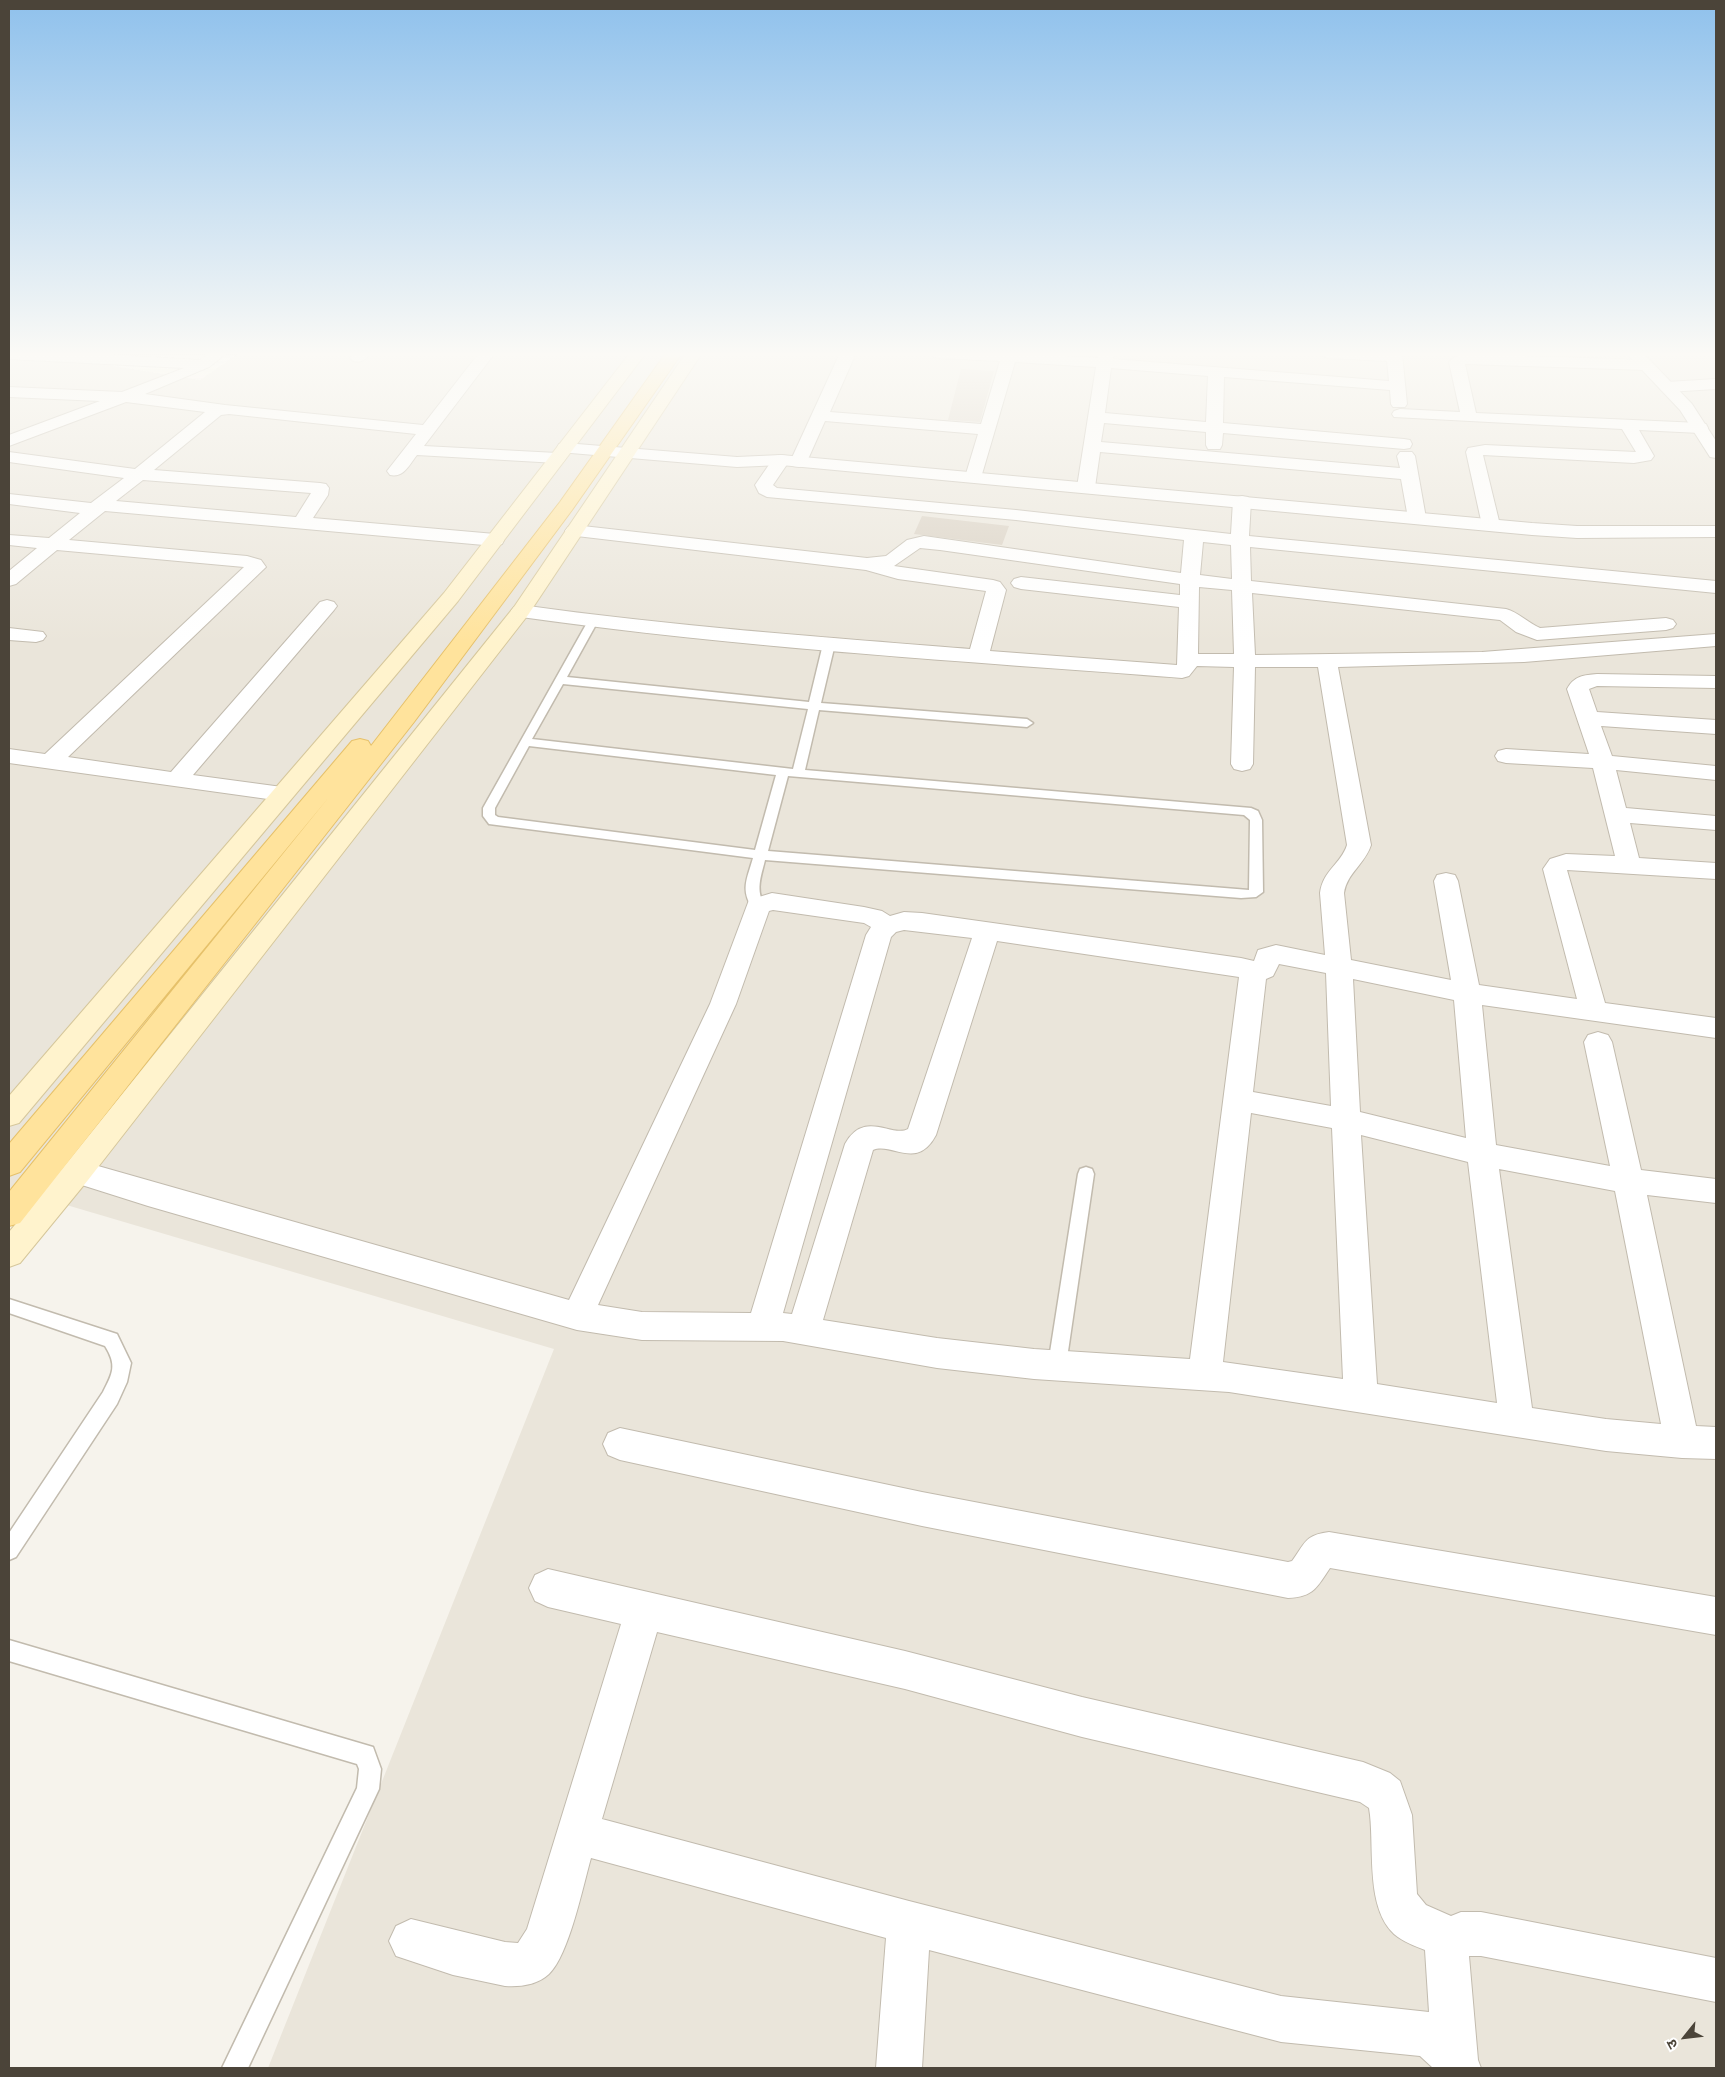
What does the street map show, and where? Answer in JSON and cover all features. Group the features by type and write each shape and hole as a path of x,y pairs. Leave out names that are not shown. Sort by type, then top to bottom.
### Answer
{"main road":[{"path":"9,1115 451,597 495,540 591,450"},
{"path":"9,1164 383,718 545,506 592,450"},
{"path":"9,1214 406,717 566,506 593,450"},
{"path":"9,1254 77,1172 521,611 574,531 594,450"}],"street":[{"path":"9,580 166,450"},
{"path":"396,471 412,450 415,450"},
{"path":"630,450 737,462 786,461 1577,532 1716,532"},
{"path":"794,450 764,485 765,489 773,493 1016,515 1240,541 1716,587"},
{"path":"974,477 982,450"},
{"path":"1086,487 1092,450"},
{"path":"1136,450 1408,474"},
{"path":"1214,450 1214,457"},
{"path":"1405,450 1417,518"},
{"path":"1491,525 1474,452 1485,450 1634,458 1645,456 1643,450"},
{"path":"9,457 136,474 320,488 319,495 300,524"},
{"path":"9,515 18,500 495,540"},
{"path":"1242,501 1240,541 1245,661 1242,764"},
{"path":"574,531 867,564 898,573 992,586 996,590 978,657"},
{"path":"521,611 593,621 829,644 1172,673 1182,672 1187,668 1190,580 1194,536"},
{"path":"9,540 247,562 254,564 256,567 51,761"},
{"path":"867,564 891,561 907,548 924,542 1243,587 1506,615 1523,628 1537,634 1666,624"},
{"path":"1021,583 1189,602"},
{"path":"177,779 327,606"},
{"path":"9,634 36,636"},
{"path":"1537,634 1547,654"},
{"path":"1187,660 1327,662 1547,654 1617,646 1716,640"},
{"path":"1327,662 1359,845 1358,852 1336,875 1332,883 1339,967 1352,1262 1361,1396"},
{"path":"1629,865 1602,762 1578,689 1580,685 1588,681 1716,682"},
{"path":"1587,718 1716,727"},
{"path":"9,756 282,794"},
{"path":"1506,756 1602,762 1716,773"},
{"path":"1616,814 1716,823"},
{"path":"1594,1012 1555,869 1557,865 1563,861 1716,871"},
{"path":"1446,881 1467,993 1482,1154 1517,1422"},
{"path":"577,1316 723,1004 758,906 772,901 864,915 873,917 887,925"},
{"path":"764,1326 879,935 887,925 904,921 922,922 1248,970 1264,970 1266,958 1271,954 1467,993 1716,1028"},
{"path":"804,1330 860,1144 863,1140 878,1137 910,1143 917,1141 921,1135 988,932"},
{"path":"1205,1374 1253,980 1253,974 1248,970"},
{"path":"1598,1042 1682,1442"},
{"path":"1238,1100 1347,1120 1482,1154 1628,1181 1716,1191"},
{"path":"77,1172 167,1200 577,1316 642,1326 764,1326 804,1330 929,1352 1057,1365 1205,1374 1361,1396 1606,1435 1716,1443"},
{"path":"620,1444 922,1509 1288,1580 1298,1580 1306,1575 1312,1559 1320,1551 1329,1550 1716,1616"},
{"path":"548,1588 905,1670 1082,1717 1377,1787 1386,1797 1390,1811 1396,1896 1400,1909 1408,1920 1418,1926 1451,1938 1461,1934 1480,1934 1716,1980"},
{"path":"411,1941 509,1966 527,1964 537,1955 547,1936 644,1610"},
{"path":"578,1833 1281,2019 1427,2034 1442,2043 1457,2064"},
{"path":"899,2068 909,1922"},
{"path":"1451,1938 1447,1951 1457,2064"}],"lane":[{"path":"525,742 798,774 1246,811 1254,814 1256,820 1256,892 1242,894 761,855 494,821 489,816 489,808 525,742 559,680 593,621"},
{"path":"798,774 829,644"},
{"path":"559,680 814,706 1027,723"},
{"path":"758,906 752,899 751,888 783,772"},
{"path":"1057,1365 1086,1174"},
{"path":"9,1306 111,1340 120,1354 122,1374 110,1398 9,1550"},
{"path":"9,1650 365,1755 370,1769 368,1789 235,2068"}],"shaded area":[{"path":"9,450 1716,450 1716,2068 268,2068 554,1349 9,1188"}],"building":[{"path":"922,516 1009,526 1002,545 914,534"}]}
